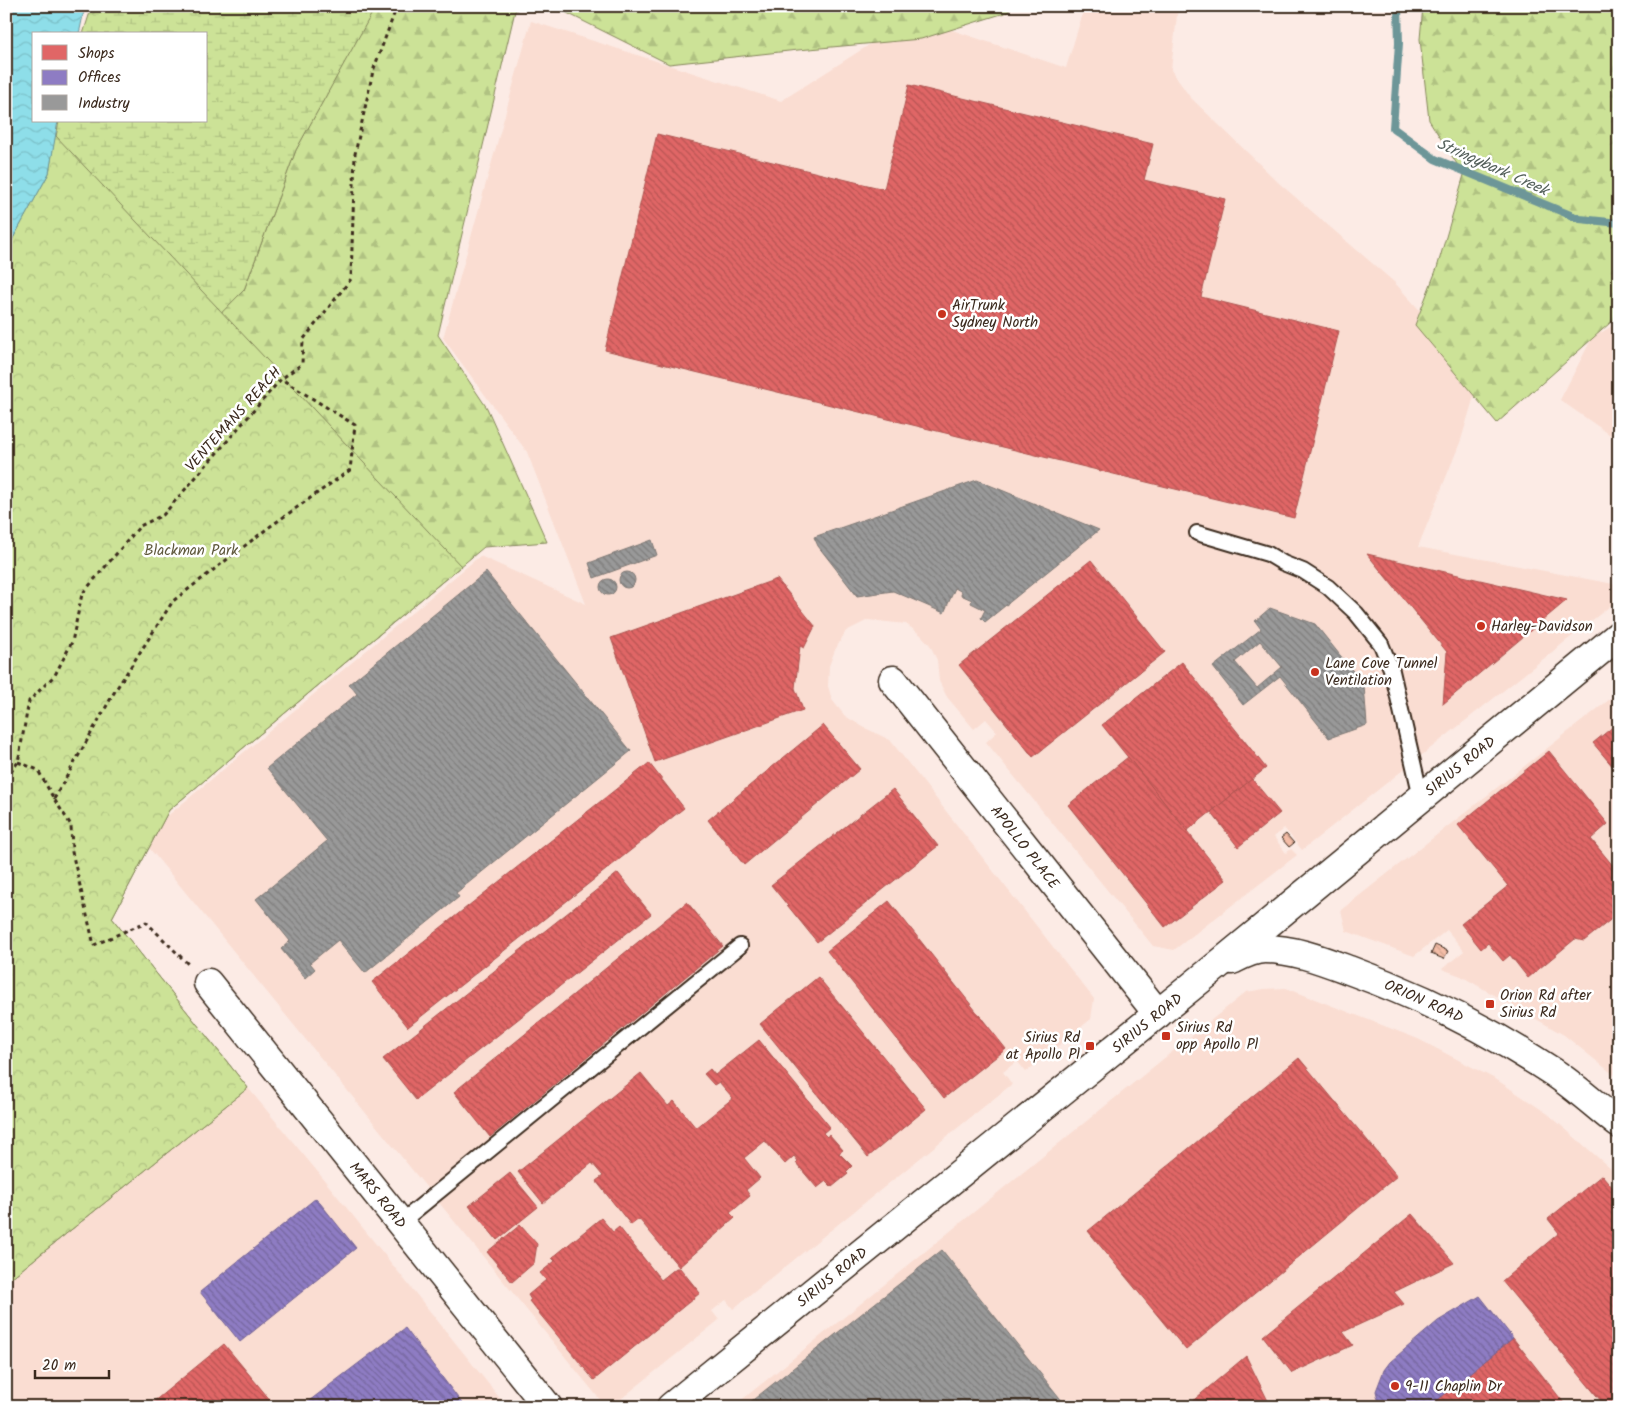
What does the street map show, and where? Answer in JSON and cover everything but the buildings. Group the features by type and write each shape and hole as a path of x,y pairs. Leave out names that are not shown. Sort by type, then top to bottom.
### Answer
{"street":[{"name":"SIRIUS ROAD","path":"672,1407 1158,1014 1619,635"},
{"name":"APOLLO PLACE","path":"893,680 1158,1014"},
{"name":"ORION ROAD","path":"1207,974 1250,952 1264,949 1313,957 1385,982 1471,1022 1555,1073 1619,1124"},
{"name":"MARS ROAD","path":"208,983 548,1407"}],"lane":[{"path":"1197,533 1268,554 1303,571 1328,587 1356,613 1381,644 1392,671 1422,797"},
{"path":"400,1222 740,946"}],"path":[{"name":"VENTEMANS REACH","path":"6,780 18,762 29,701 55,675 72,642 82,594 140,526 162,515 281,379 302,364 303,340 351,278 355,154 373,71 397,6"},
{"path":"54,799 115,691 173,601 268,528 350,470 355,425 281,379"},
{"path":"18,762 38,770 54,799 72,825 72,852 94,945 146,922 208,983"}],"shaded area":[{"path":"1085,6 1178,6 1171,70 1190,97 1280,184 1394,282 1480,376 1461,440 1418,547 1619,585 1619,599 1302,850 1284,828 1274,837 1286,853 1291,849 1297,855 1174,950 1153,946 986,742 997,732 986,719 974,729 947,697 939,681 937,660 930,645 921,635 906,624 868,620 846,631 835,650 829,666 828,686 832,700 845,716 890,740 1094,999 1091,1019 1026,1072 1017,1061 1003,1072 1012,1084 733,1309 726,1300 712,1311 719,1320 611,1407 606,1407 141,838 480,556 586,604 527,452 443,338 531,21 781,101 913,17 1066,68"},
{"path":"1619,322 1619,441 1560,400 1592,338"},
{"path":"1619,692 1619,1079 1564,1035 1461,976 1442,969 1464,951 1447,930 1414,956 1346,931 1341,910"},
{"path":"1286,988 1418,1039 1497,1080 1548,1114 1619,1176 1619,1407 733,1407 1246,992"},
{"path":"248,1088 507,1407 6,1407 6,1282"}],"green space":[{"path":"92,6 376,6 296,150 244,290 173,362 6,251 49,173 59,122 208,122 208,32 84,32"},
{"name":"Blackman Park","path":"375,6 522,6 515,11 438,335 487,408 547,542 484,547 169,810 112,918 248,1088 6,1282 6,251 244,290 296,150"},
{"path":"550,6 1012,6 1008,12 921,39 669,64"},
{"path":"1423,6 1619,6 1619,315 1497,423 1415,325 1437,268 1464,175 1429,120 1420,39"},
{"name":"Blackman Park","path":"55,135 461,566 169,810 112,918 248,1088 6,1282 6,251 49,173"}],"water":[{"path":"6,6 85,6 79,32 32,32 32,122 58,122 49,173 6,251"}],"waterway":[{"name":"Stringybark Creek","path":"1398,6 1399,43 1393,128 1435,159 1580,219 1619,223"}],"place":[{"name":"AirTrunk Sydney North","path":"942,314"},
{"name":"Harley-Davidson","path":"1481,626"},
{"name":"Lane Cove Tunnel Ventilation","path":"1315,672"},
{"name":"Orion Rd after Sirius Rd","path":"1490,1004"},
{"name":"Sirius Rd opp Apollo Pl","path":"1166,1036"},
{"name":"Sirius Rd at Apollo Pl","path":"1090,1046"},
{"name":"9-11 Chaplin Dr","path":"1395,1386"}]}
